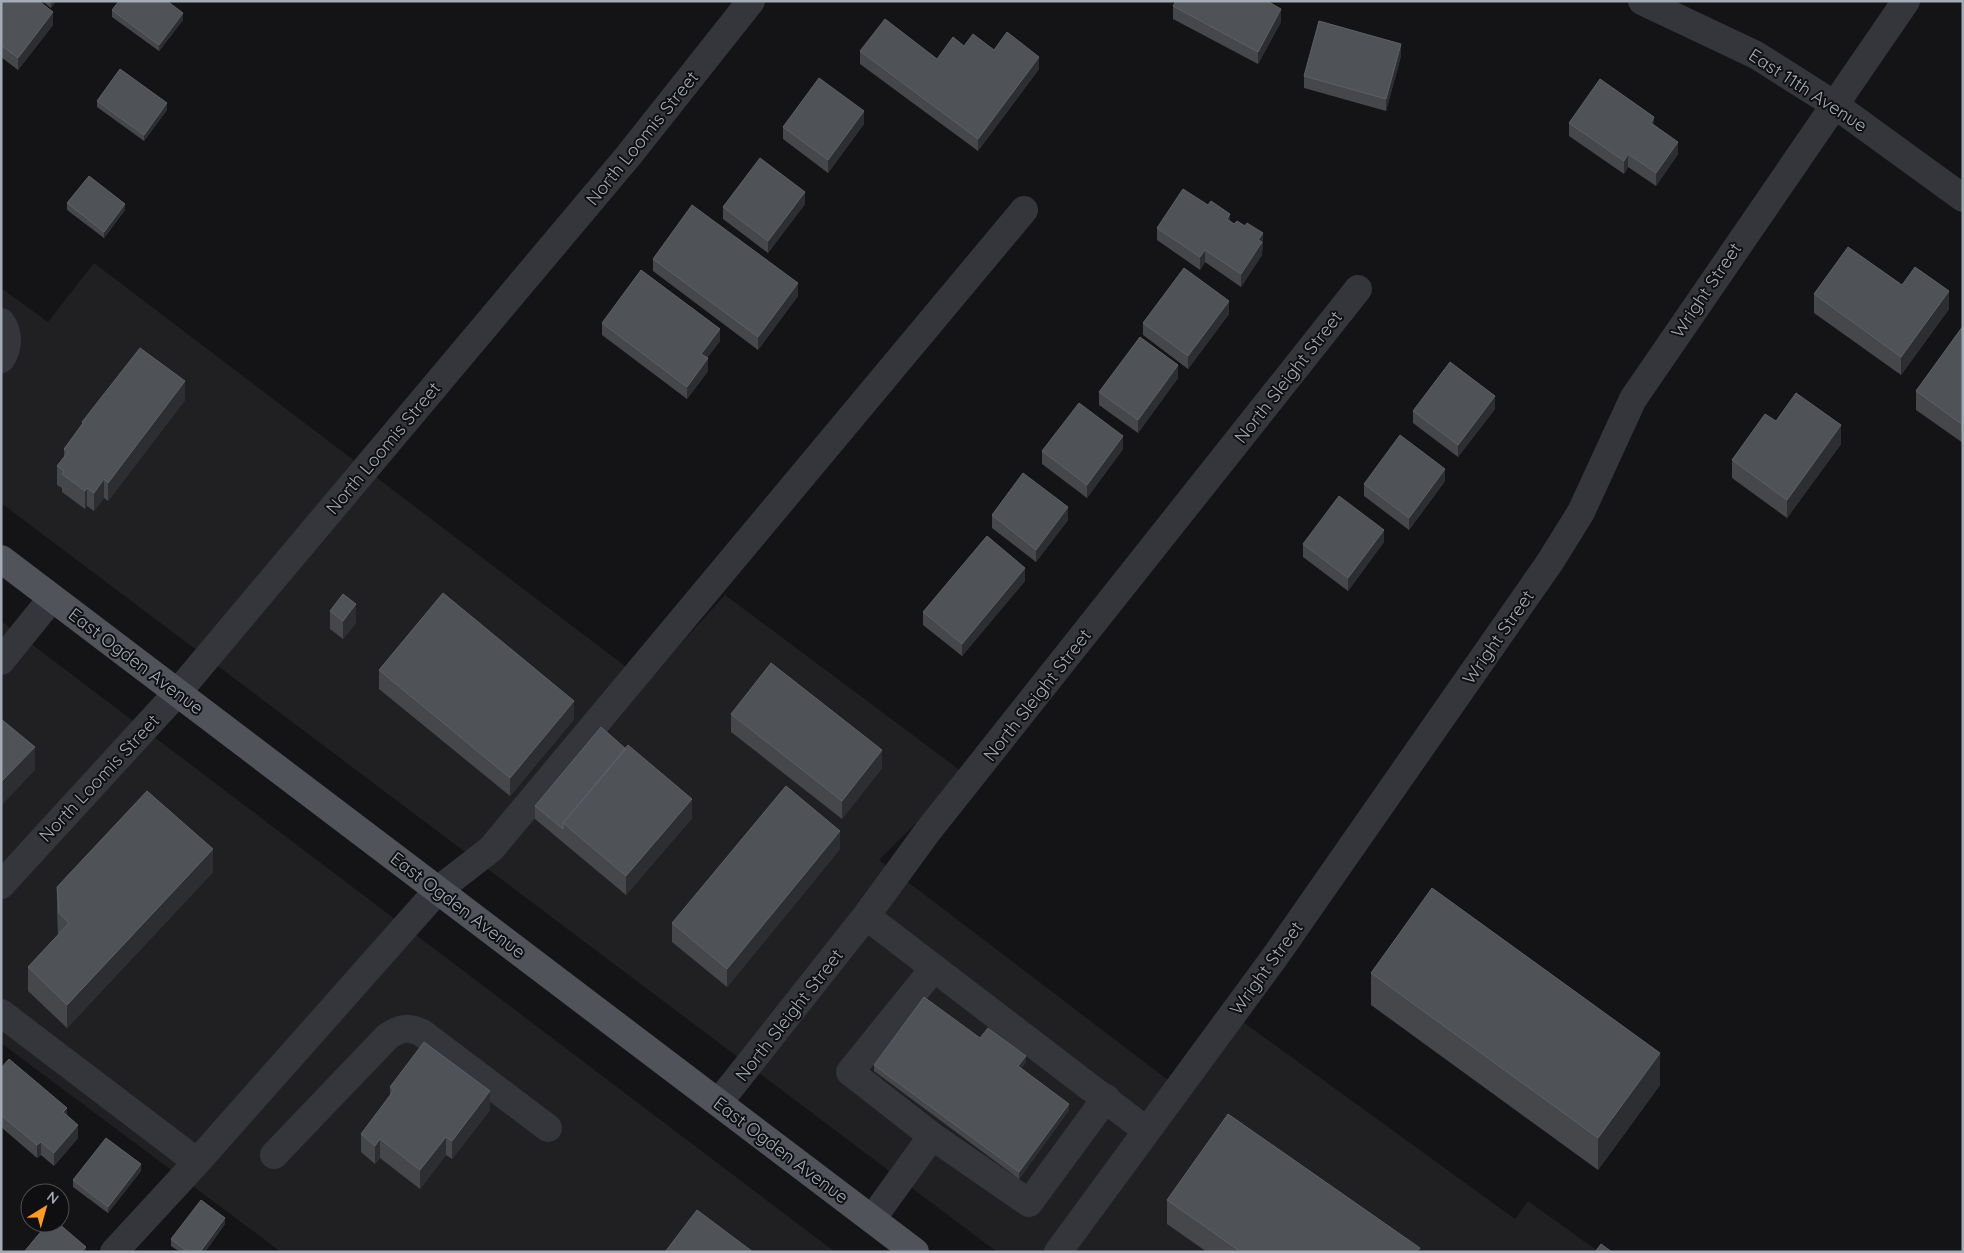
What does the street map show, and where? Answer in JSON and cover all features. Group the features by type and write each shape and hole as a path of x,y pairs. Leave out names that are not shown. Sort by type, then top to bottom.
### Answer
{"main road":[{"name":"East Ogden Avenue","path":"1,559 915,1252"}],"street":[{"name":"North Loomis Street","path":"1,885 178,692 629,155 751,1"},
{"name":"East 11th Avenue","path":"1642,1 1756,54 1835,105 1963,198"},
{"name":"Wright Street","path":"1058,1252 1274,958 1550,562 1581,512 1633,398 1906,1"},
{"path":"114,1252 197,1162 438,890 492,849 1024,210"},
{"name":"North Sleight Street","path":"719,1102 866,916 928,831 1358,290"},
{"path":"1,322 6,328 7,342 1,358"},
{"path":"1,661 52,598"},
{"path":"866,916 1147,1131"},
{"path":"934,968 850,1072 932,1136 1029,1203 1106,1098"},
{"path":"1,1013 197,1162"},
{"path":"274,1155 387,1037 397,1029 410,1028 422,1033 548,1128"},
{"path":"872,1219 932,1136"}],"shaded area":[{"path":"94,263 646,682 725,595 965,774 879,860 1185,1093 1239,1019 1515,1219 1528,1201 1599,1252 997,1252 1,503 1,288 48,322"},
{"path":"1,621 835,1252 281,1252 1,1043"}],"building":[{"path":"1,1 39,1 53,12 18,58 1,45"},
{"path":"119,1 167,1 183,13 159,45 112,10"},
{"path":"1176,1 1267,1 1281,9 1258,52 1173,6"},
{"path":"885,19 937,59 953,37 964,46 973,34 994,50 1007,32 1039,57 978,139 860,51"},
{"path":"1319,21 1401,44 1386,99 1304,76"},
{"path":"120,69 167,103 144,135 97,101"},
{"path":"819,78 864,111 828,160 783,127"},
{"path":"1600,79 1654,117 1651,123 1678,142 1656,173 1628,154 1624,161 1569,123"},
{"path":"760,158 805,192 768,241 723,207"},
{"path":"89,176 125,204 104,232 67,203"},
{"path":"1183,189 1208,205 1211,201 1230,214 1227,219 1234,224 1237,221 1245,226 1247,223 1263,233 1258,240 1262,242 1241,274 1205,250 1200,257 1157,228"},
{"path":"692,205 798,283 758,337 653,259"},
{"path":"1848,247 1902,285 1915,267 1949,291 1901,357 1814,294"},
{"path":"1184,268 1229,301 1188,356 1143,323"},
{"path":"641,270 720,329 701,354 708,358 687,387 602,323"},
{"path":"1963,326 1963,425 1916,391"},
{"path":"1140,337 1178,365 1138,420 1099,392"},
{"path":"140,348 185,381 108,483 104,479 94,493 87,488 85,491 62,474 64,471 57,466 68,452 64,449 82,422"},
{"path":"1450,362 1495,396 1458,445 1413,411"},
{"path":"1796,393 1841,425 1787,500 1732,460 1765,414 1776,421"},
{"path":"1079,403 1123,436 1087,485 1042,451"},
{"path":"1400,435 1445,469 1409,518 1364,484"},
{"path":"1023,473 1068,507 1036,550 992,515"},
{"path":"1339,496 1384,530 1348,578 1303,544"},
{"path":"987,536 1025,568 962,644 923,612"},
{"path":"443,593 574,701 510,778 379,670"},
{"path":"343,594 356,604 343,621 330,611"},
{"path":"771,663 882,750 842,801 731,714"},
{"path":"1,719 35,747 1,782"},
{"path":"601,727 626,749 563,823 563,829 535,806"},
{"path":"628,745 692,799 626,876 563,823"},
{"path":"786,786 840,831 727,969 672,923"},
{"path":"147,791 213,849 67,1005 28,967 69,923 59,913 57,887"},
{"path":"1432,888 1660,1053 1598,1138 1371,973"},
{"path":"924,997 980,1038 988,1028 1026,1056 1018,1066 1069,1104 1019,1172 874,1065"},
{"path":"424,1042 490,1091 452,1141 446,1137 420,1170 380,1139 375,1146 361,1134 394,1090 390,1087"},
{"path":"9,1059 67,1108 63,1112 78,1125 54,1153 41,1142 37,1145 1,1115 1,1068"},
{"path":"1228,1114 1420,1248 1417,1252 1241,1252 1167,1200"},
{"path":"106,1138 141,1164 108,1207 73,1180"},
{"path":"201,1200 225,1218 200,1252 188,1252 171,1239"},
{"path":"697,1210 753,1252 665,1252"},
{"path":"40,1233 70,1233 86,1247 81,1252 24,1252"},
{"path":"1601,1244 1612,1252 1595,1252"}]}
